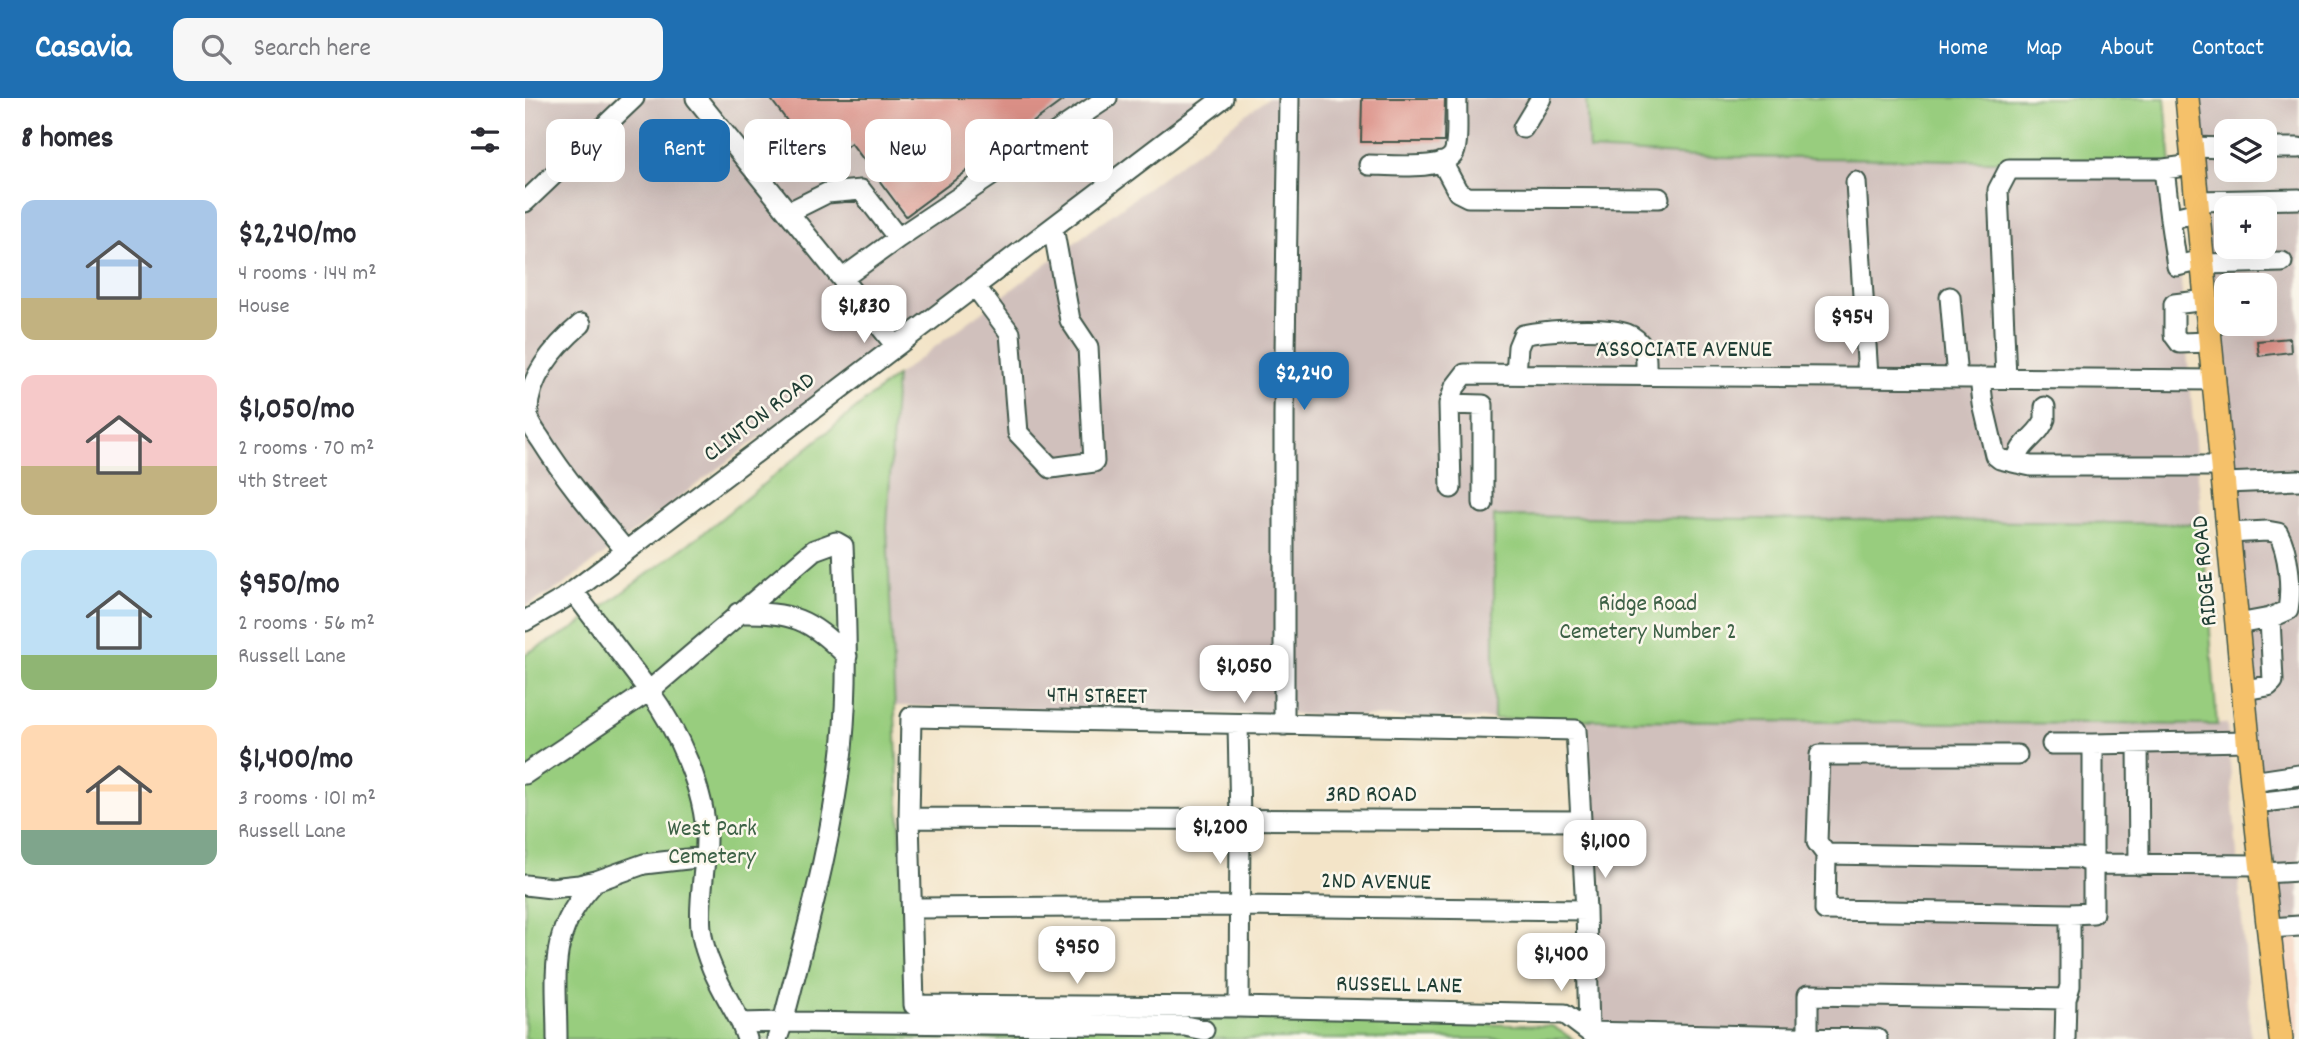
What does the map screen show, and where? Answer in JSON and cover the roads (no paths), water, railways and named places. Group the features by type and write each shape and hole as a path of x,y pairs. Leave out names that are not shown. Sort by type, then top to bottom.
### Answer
{"main road":[{"name":"RIDGE ROAD","path":"2187,98 2253,793 2281,1039"}],"street":[{"path":"525,202 635,98"},
{"path":"696,98 896,346"},
{"path":"843,278 1107,98"},
{"name":"CLINTON ROAD","path":"525,621 573,591 1223,98"},
{"path":"1284,725 1284,428 1289,98"},
{"path":"1369,164 1425,165 1442,162 1453,155 1457,98"},
{"path":"1524,128 1541,98"},
{"path":"2277,148 2299,148"},
{"path":"2006,378 1998,190 2009,169 2164,169 2193,156 2214,151"},
{"path":"1442,162 1458,192 1468,197 1659,198"},
{"path":"2164,169 2177,266 2203,262 2283,261"},
{"path":"1856,182 1868,377"},
{"path":"789,212 827,193 860,190 898,238"},
{"path":"2170,219 2198,206 2299,199"},
{"path":"975,286 1010,333 1018,433 1051,468 1094,462 1088,347 1070,320 1053,227"},
{"path":"1950,297 1957,378"},
{"path":"2207,300 2174,304 2174,335 2180,342 2211,342"},
{"path":"581,324 555,346 541,369 529,394 528,419 561,472 626,551"},
{"path":"1516,374 1518,347 1523,335 1537,332 1611,330 1629,334 1641,345 1645,353 1646,375"},
{"name":"ASSOCIATE AVENUE","path":"1449,404 1455,387 1465,374 2215,380"},
{"path":"1980,378 1995,455 2000,459 2024,465 2299,480"},
{"path":"1451,488 1449,404 1483,405 1483,503"},
{"path":"2024,465 2017,456 2045,421 2045,407"},
{"path":"2229,534 2267,531 2278,533 2284,544 2290,599 2288,610 2270,618 2238,624"},
{"path":"525,774 649,691 814,550 836,542 843,546 847,656 842,750 821,873 780,1030"},
{"path":"573,591 659,704 694,776 704,818 701,930 707,956 744,1031 918,1023 1185,1026 1208,1036"},
{"path":"738,613 771,613 799,619 822,632 847,656"},
{"path":"2244,690 2269,686 2273,681 2270,618"},
{"name":"4TH STREET","path":"909,817 911,717 1576,730 1581,821"},
{"path":"1238,725 1240,1007"},
{"path":"2052,744 2248,741"},
{"path":"2138,743 2139,865"},
{"path":"2017,755 1820,755 1817,842 1826,854 1825,910 2093,913 2093,744"},
{"path":"2253,793 2299,775"},
{"path":"2253,793 2299,798"},
{"path":"909,817 918,1023"},
{"name":"3RD ROAD","path":"909,817 1581,821"},
{"path":"1581,821 1589,1032 1877,1039"},
{"path":"1826,854 2080,858 2093,864 2299,871"},
{"path":"525,885 551,888 596,881 644,864 705,857"},
{"path":"557,1039 558,943 574,908 596,881"},
{"name":"2ND AVENUE","path":"913,908 1241,906 1586,910"},
{"path":"2065,1039 2066,999 2070,986 2070,914"},
{"path":"2269,928 2299,926"},
{"path":"1808,1037 1808,995 2066,999"},
{"name":"RUSSELL LANE","path":"918,1023 1240,1007 1565,1014 1589,1032"}],"park label":[{"name":"Ridge Road Cemetery Number 2","path":"1648,619"},
{"name":"West Park Cemetery","path":"712,844"}]}
